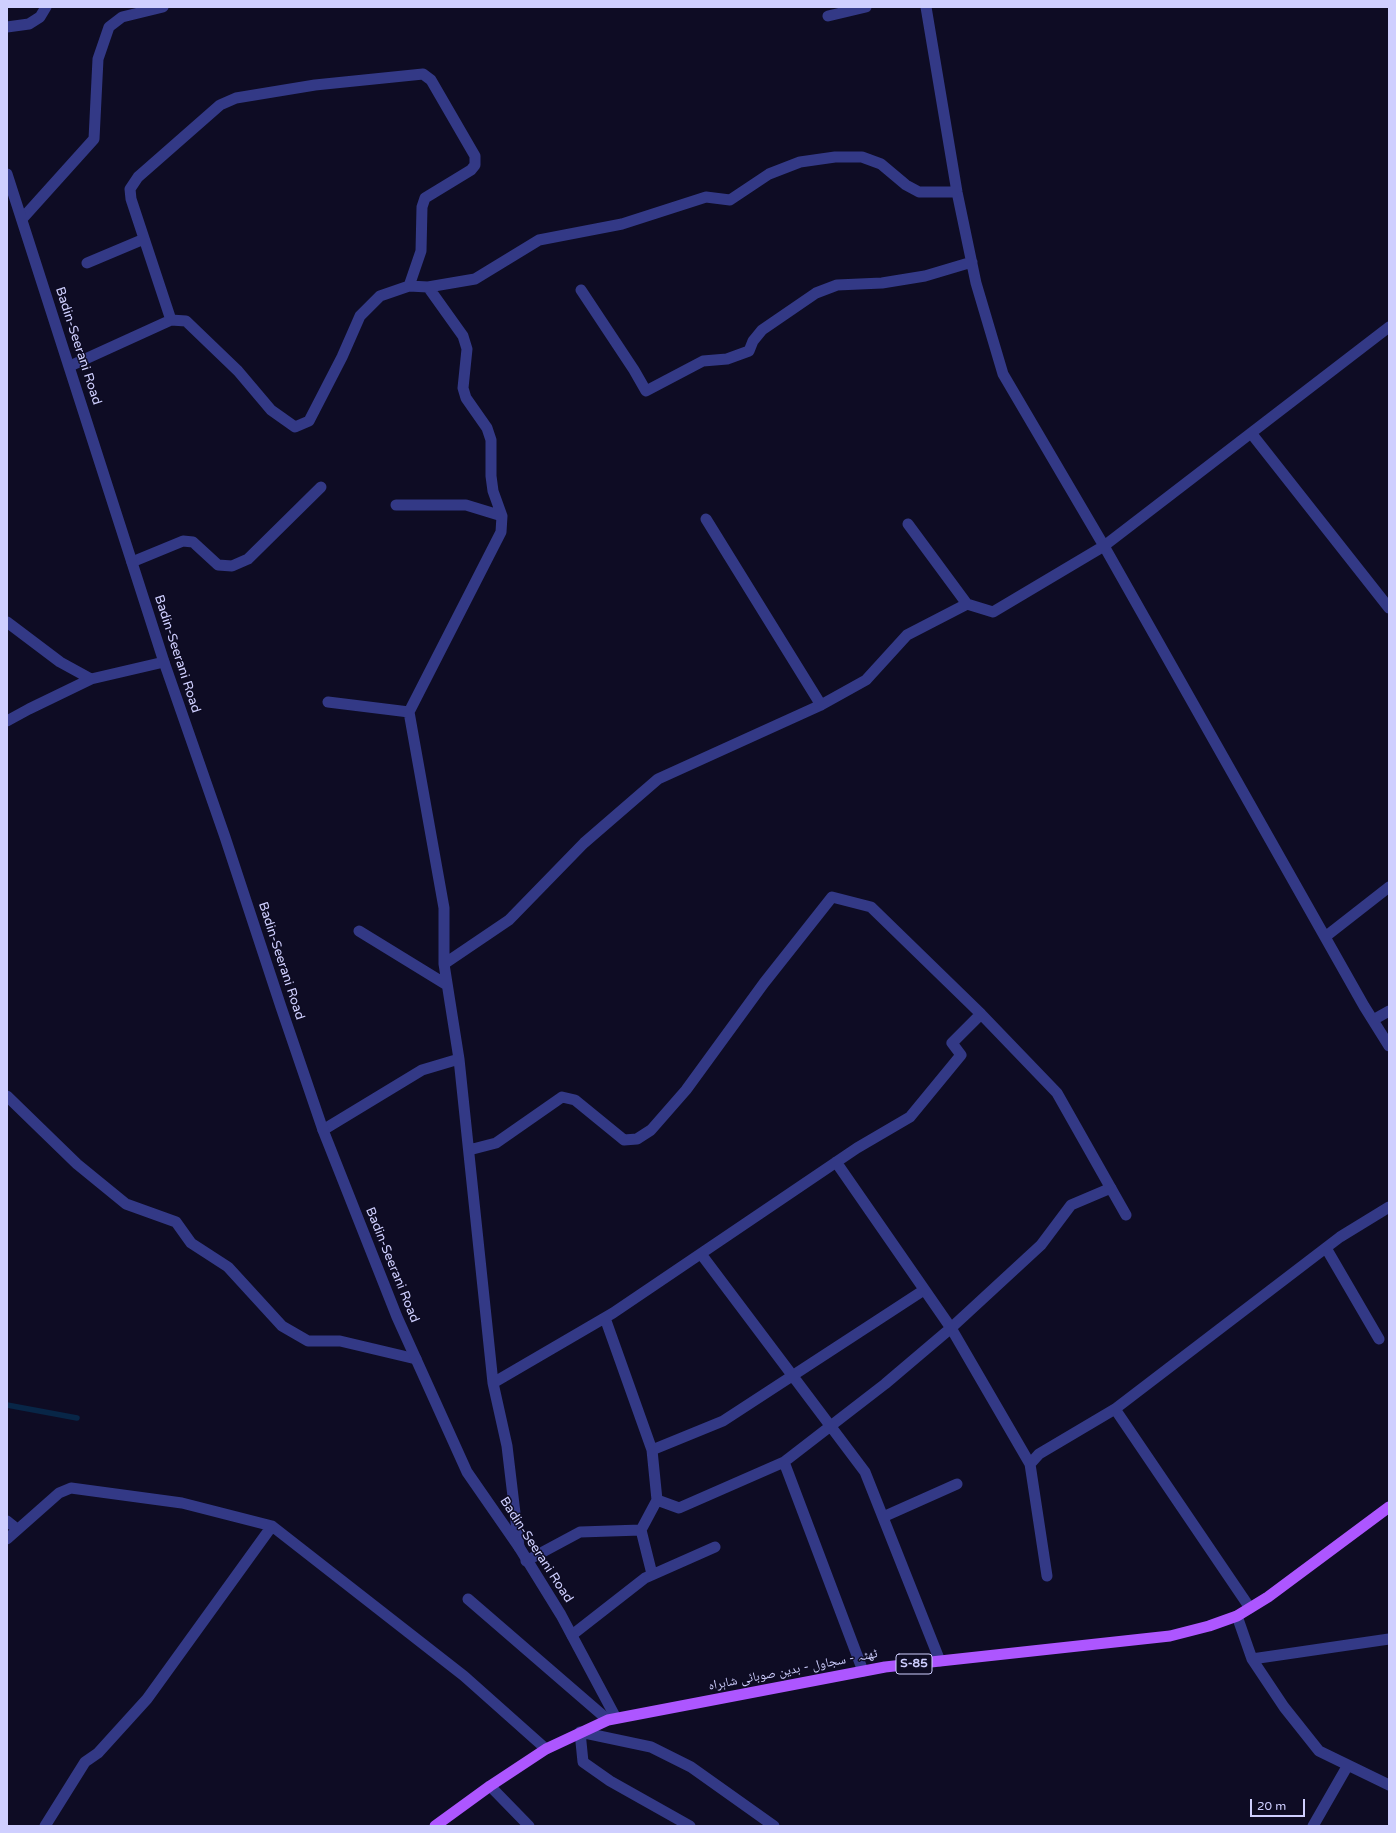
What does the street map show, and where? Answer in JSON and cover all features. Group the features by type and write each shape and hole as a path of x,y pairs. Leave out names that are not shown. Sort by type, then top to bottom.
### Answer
{"main road":[{"name":"ٹھٹہ - سجاول - بدین صوبائی شاہراہ","path":"435,1826 490,1786 546,1749 580,1732 612,1719 863,1671 940,1661 1170,1636 1209,1626 1237,1616 1268,1597 1389,1506"}],"street":[{"path":"7,27 29,24 40,17 46,7"},
{"path":"22,219 94,139 98,59 109,27 122,17 163,7"},
{"path":"828,16 866,7"},
{"path":"926,7 957,192 976,283 1003,374 1104,546 1325,937 1389,1046"},
{"path":"171,320 131,200 130,189 138,176 220,105 236,98 315,85 423,74 431,80 475,156 475,165 471,170 425,198 422,207 421,251 409,286"},
{"path":"70,366 171,320 186,321 238,371 271,410 295,427 309,421 342,357 360,316 380,296 409,286 428,287 475,279 539,240 622,224 706,197 730,200 769,174 800,162 835,157 862,157 880,164 906,185 919,192 957,192"},
{"name":"Badin-Seerani Road","path":"7,174 164,662 225,837 323,1130 397,1317 468,1472 519,1548 572,1634 612,1719"},
{"path":"87,263 144,239"},
{"path":"581,290 634,370 646,391 703,361 727,359 749,351 762,330 816,293 837,285 882,283 925,276 972,262"},
{"path":"428,287 463,336 465,342 467,349 463,388 466,398 487,428 491,440 491,476 493,490 502,516 501,532 409,712 444,908 444,964 459,1059 493,1383 507,1446 519,1548"},
{"path":"908,524 967,604 993,612 1104,546 1389,327"},
{"path":"1251,433 1389,608"},
{"path":"132,562 183,541 193,542 218,565 232,566 248,558 321,487"},
{"path":"396,505 466,504 502,516"},
{"path":"706,519 821,705"},
{"path":"444,964 509,920 584,843 658,779 821,705 866,680 907,635 967,604"},
{"path":"7,622 60,662 91,679"},
{"path":"7,721 91,679 164,662"},
{"path":"328,702 409,712"},
{"path":"1325,937 1389,887"},
{"path":"469,1150 496,1143 562,1097 575,1100 624,1140 637,1139 651,1130 686,1090 764,984 832,897 871,907 981,1014 1057,1093 1126,1215"},
{"path":"359,931 447,985"},
{"path":"1373,1020 1389,1011"},
{"path":"493,1383 605,1318 857,1148 910,1118 962,1055 952,1043 981,1014"},
{"path":"323,1130 422,1070 459,1059"},
{"path":"7,1096 77,1164 126,1204 176,1222 191,1243 228,1267 282,1326 308,1341 340,1341 416,1359"},
{"path":"836,1162 951,1328 1030,1464 1048,1576"},
{"path":"657,1500 679,1508 784,1462 885,1384 951,1328 1041,1245 1072,1205 1111,1188"},
{"path":"1030,1464 1039,1454 1115,1408 1340,1237 1389,1207"},
{"path":"1326,1248 1379,1339"},
{"path":"700,1254 865,1472 940,1661"},
{"path":"652,1450 723,1421 924,1290"},
{"path":"605,1318 652,1450 657,1500 640,1530 652,1574"},
{"path":"1115,1408 1250,1608"},
{"path":"784,1462 863,1671"},
{"path":"883,1517 957,1484"},
{"path":"7,1539 59,1493 71,1488 182,1503 272,1526 464,1676 546,1749"},
{"path":"7,1520 17,1529"},
{"path":"45,1826 85,1762 98,1753 147,1699 272,1526"},
{"path":"526,1561 580,1532 640,1530"},
{"path":"572,1634 645,1578 715,1547"},
{"path":"468,1599 612,1719"},
{"path":"1237,1616 1252,1659 1284,1708 1320,1751 1389,1785"},
{"path":"1252,1659 1389,1639"},
{"path":"690,1826 610,1781 583,1762 580,1732 652,1747 691,1767 774,1826"},
{"path":"1313,1826 1348,1765"},
{"path":"490,1786 529,1826"}],"waterway":[{"path":"7,1405 77,1418"}]}
